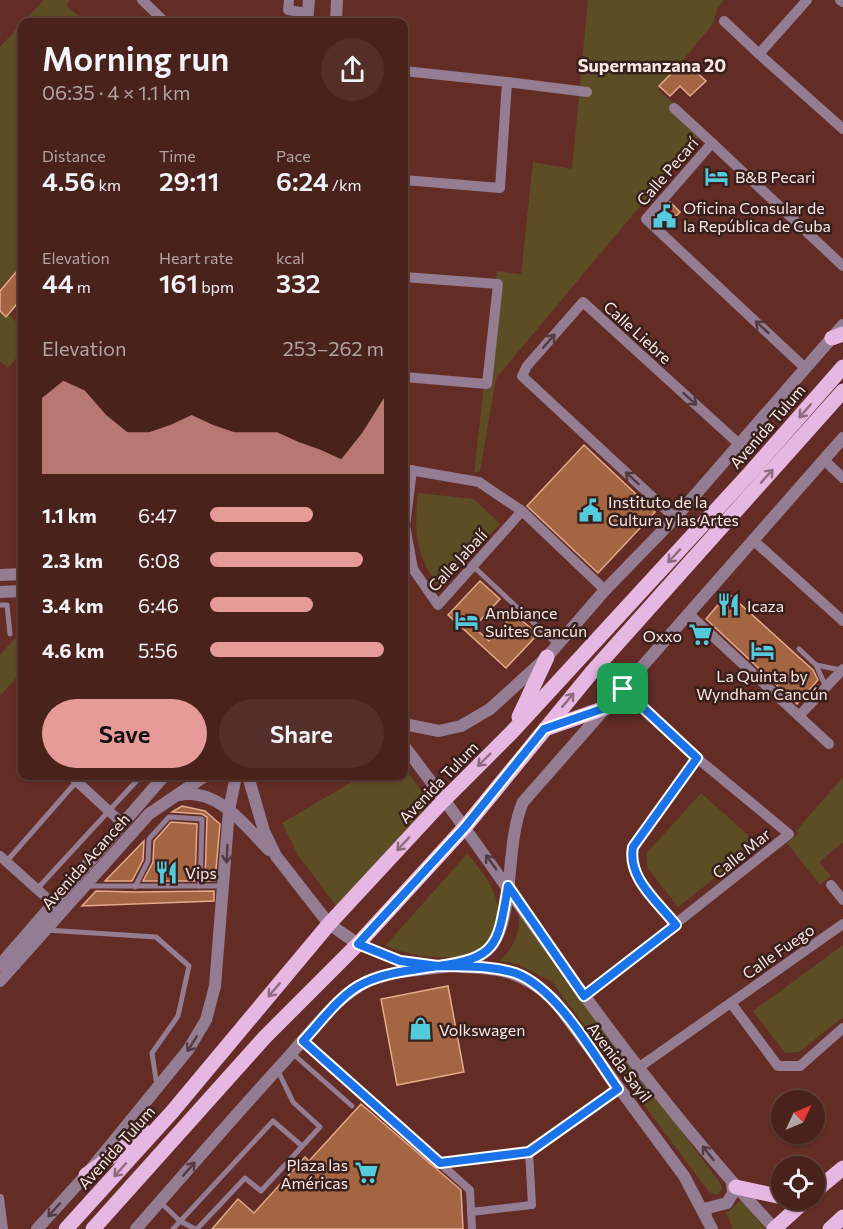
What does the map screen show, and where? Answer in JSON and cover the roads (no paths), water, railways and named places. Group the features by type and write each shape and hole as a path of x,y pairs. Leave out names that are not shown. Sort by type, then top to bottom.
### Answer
{"main road":[{"name":"Avenida Tulum","path":"66,1229 172,1112 329,924 443,801 512,732 750,473 843,367"},
{"name":"Avenida Tulum","path":"93,1229 265,1037 358,944 465,827 592,672 841,394"},
{"path":"512,732 547,657"},
{"path":"544,729 605,708"},
{"path":"86,1175 172,1112"},
{"path":"825,1180 838,1171"},
{"path":"825,1182 838,1171"},
{"path":"734,1184 771,1194"},
{"path":"774,1229 795,1210"},
{"path":"830,1229 843,1217"}],"street":[{"path":"142,0 161,18"},
{"path":"289,0 288,10 307,18 309,0"},
{"path":"336,18 338,0"},
{"path":"759,54 807,0"},
{"path":"724,21 843,129"},
{"path":"408,71 587,92"},
{"path":"408,180 500,188 507,82"},
{"path":"674,108 712,143"},
{"name":"Calle Pecarí","path":"804,367 646,219 712,143 843,266"},
{"path":"408,277 498,284 487,384 408,377"},
{"name":"Calle Liebre","path":"675,518 522,376 527,366 583,302 739,444"},
{"name":"Avenida Tulum","path":"408,725 439,731 476,719 547,657 605,590 675,518 804,367 837,336 843,325"},
{"path":"136,1229 345,996 363,983 386,975 470,962 493,943 499,931 508,886 512,835 523,802 690,615 843,438"},
{"path":"824,460 843,478"},
{"name":"Calle Jabalí","path":"408,470 479,482 522,511 605,590"},
{"name":"Calle Jabalí","path":"408,542 413,569 438,605 522,511"},
{"path":"753,540 843,621"},
{"path":"0,574 18,573"},
{"path":"0,592 18,591"},
{"path":"690,615 829,744"},
{"path":"799,716 842,670"},
{"name":"Calle Mar","path":"584,996 789,834 697,758 623,689"},
{"name":"Avenida Sayil","path":"408,752 508,886 584,996 638,1068 774,1229"},
{"path":"676,925 634,872 630,860 633,847 697,758"},
{"path":"76,780 123,824"},
{"name":"Avenida Acanceh","path":"0,965 57,907 161,780"},
{"name":"Avenida Acanceh","path":"0,981 44,930 57,907 85,886 150,814 199,780"},
{"name":"Avenida Tulum","path":"37,1229 86,1175 188,1050 206,1020 215,986 230,810 235,780"},
{"path":"249,780 264,831 276,856"},
{"path":"175,795 201,794 230,810 276,856"},
{"name":"Avenida Sayil","path":"276,856 329,924 358,944 400,961 438,966 493,968 517,974 537,985 554,1000 684,1176 704,1209 710,1229"},
{"path":"3,859 57,907"},
{"path":"831,885 843,900"},
{"name":"Calle Fuego","path":"638,1068 843,924"},
{"path":"730,1003 778,1066 800,1066 843,1028"},
{"path":"303,1041 470,1190 472,1229"},
{"path":"440,1163 529,1152 618,1089"},
{"path":"471,1212 532,1205 529,1152"},
{"path":"704,1209 727,1203 734,1184"},
{"path":"0,1198 4,1229"}],"lane":[{"path":"473,566 557,645"},
{"path":"0,605 7,604 10,634"},
{"path":"799,649 816,665 826,687"},
{"path":"816,665 842,670"},
{"path":"3,859 72,780"},
{"path":"37,889 137,780"},
{"path":"135,887 148,861 149,839 169,817 202,819 200,886"},
{"path":"85,886 225,886"},
{"path":"44,930 156,937 189,966 178,1016 152,1053 157,1086"},
{"path":"292,1053 352,1106"},
{"path":"160,1202 180,1221 196,1229 244,1178 261,1191 320,1127 293,1102 277,1070"},
{"path":"173,1229 273,1120 302,1146"}],"place":[{"name":"B&B Pecari","path":"717,176"},
{"name":"Oficina Consular de la República de Cuba","path":"665,216"},
{"name":"Instituto de la Cultura y las Artes","path":"590,510"},
{"name":"Icaza","path":"729,605"},
{"name":"Ambiance Suites Cancún","path":"467,621"},
{"name":"Oxxo","path":"700,635"},
{"name":"La Quinta by Wyndham Cancún","path":"762,650"},
{"name":"Vips","path":"167,872"},
{"name":"Volkswagen","path":"421,1029"},
{"name":"Plaza las Américas","path":"366,1173"}],"district":[{"name":"Supermanzana 20","path":"652,65"}]}
